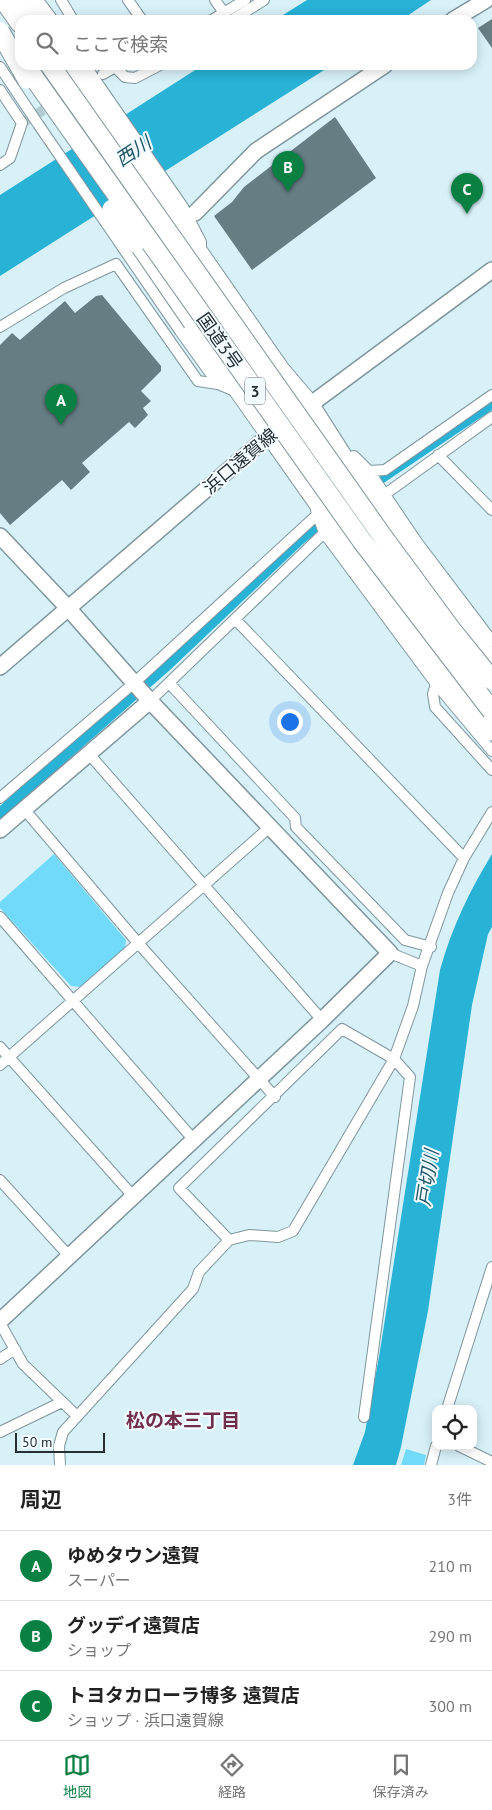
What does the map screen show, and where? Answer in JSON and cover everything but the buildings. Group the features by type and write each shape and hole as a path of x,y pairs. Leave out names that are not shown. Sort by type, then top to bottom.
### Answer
{"highway":[{"path":"4,0 15,16"},
{"path":"23,0 34,15"},
{"path":"0,31 15,51"},
{"path":"0,31 15,58"},
{"path":"22,70 37,97 134,243 268,436 309,489 444,684 492,731"},
{"name":"国道3号","path":"29,70 362,541 492,711"},
{"name":"国道3号","path":"54,70 383,537 450,628 492,680"},
{"path":"73,70 94,90 183,212 200,255 280,370 309,404 344,459 491,662"}],"street":[{"path":"38,0 48,15"},
{"path":"61,0 70,15"},
{"path":"128,0 138,15"},
{"path":"216,0 224,13"},
{"path":"221,15 245,0"},
{"path":"240,15 264,0"},
{"path":"461,15 486,0"},
{"path":"0,67 218,384"},
{"path":"87,70 94,90"},
{"path":"103,74 108,70"},
{"path":"118,70 125,77 135,78 150,70"},
{"path":"183,212 256,151 378,70"},
{"path":"0,90 22,123 10,158 0,165"},
{"path":"0,327 64,288 116,264 198,381 218,384 238,392"},
{"name":"浜口遠賀線","path":"0,667 268,436 492,270"},
{"path":"369,471 385,470 492,395"},
{"path":"384,495 438,454 492,417"},
{"path":"438,454 492,510"},
{"path":"344,459 354,456 369,471 417,542 492,641"},
{"path":"309,489 324,532 444,684 492,750"},
{"path":"0,798 134,683 318,514"},
{"path":"0,830 150,700 324,532"},
{"path":"3,544 68,608 134,683 390,952 422,966"},
{"path":"234,619 464,858"},
{"path":"168,683 295,818 296,827 405,940 431,947"},
{"path":"444,684 433,694 435,707 492,770"},
{"path":"89,754 322,1020"},
{"path":"24,809 138,943 275,1097"},
{"path":"60,1465 59,1446 63,1432 193,1289 199,1272 229,1240 249,1235 278,1237 293,1231 394,1059 413,1006 422,966 431,947 448,893 464,858 492,812"},
{"path":"0,1065 272,826"},
{"path":"0,917 193,1139"},
{"path":"77,1416 23,1364 0,1322 322,1020 390,952"},
{"path":"229,1240 179,1188 275,1097 342,1029 394,1059 410,1076 364,1416"},
{"path":"0,1047 133,1196"},
{"path":"0,1180 69,1256"},
{"path":"448,1405 492,1267"},
{"path":"0,1359 15,1349"},
{"path":"0,1432 62,1402"},
{"path":"431,1465 435,1450"},
{"path":"467,1450 492,1462"}],"shaded area":[{"path":"54,854 126,940 125,948 81,987 71,986 0,908 0,902"},
{"path":"406,1449 426,1455 424,1465 401,1465"}],"water":[{"path":"307,0 431,0 408,15 283,15"},
{"name":"西川","path":"195,70 324,70 0,276 0,195"},
{"path":"492,401 492,410 348,507 303,544 171,669 0,820 0,806 310,524"},
{"name":"戸切川","path":"492,854 492,927 488,934 472,1005 428,1311 401,1447 396,1465 353,1465 365,1432 379,1357 440,970 462,910"}],"tunnel":[{"path":"22,123 55,103"}],"place":[{"name":"グッデイ遠賀店","path":"288,192"},
{"name":"トヨタカローラ博多 遠賀店","path":"467,214"},
{"name":"ゆめタウン遠賀","path":"61,425"}],"district":[{"name":"松の本三丁目","path":"183,1420"}]}
